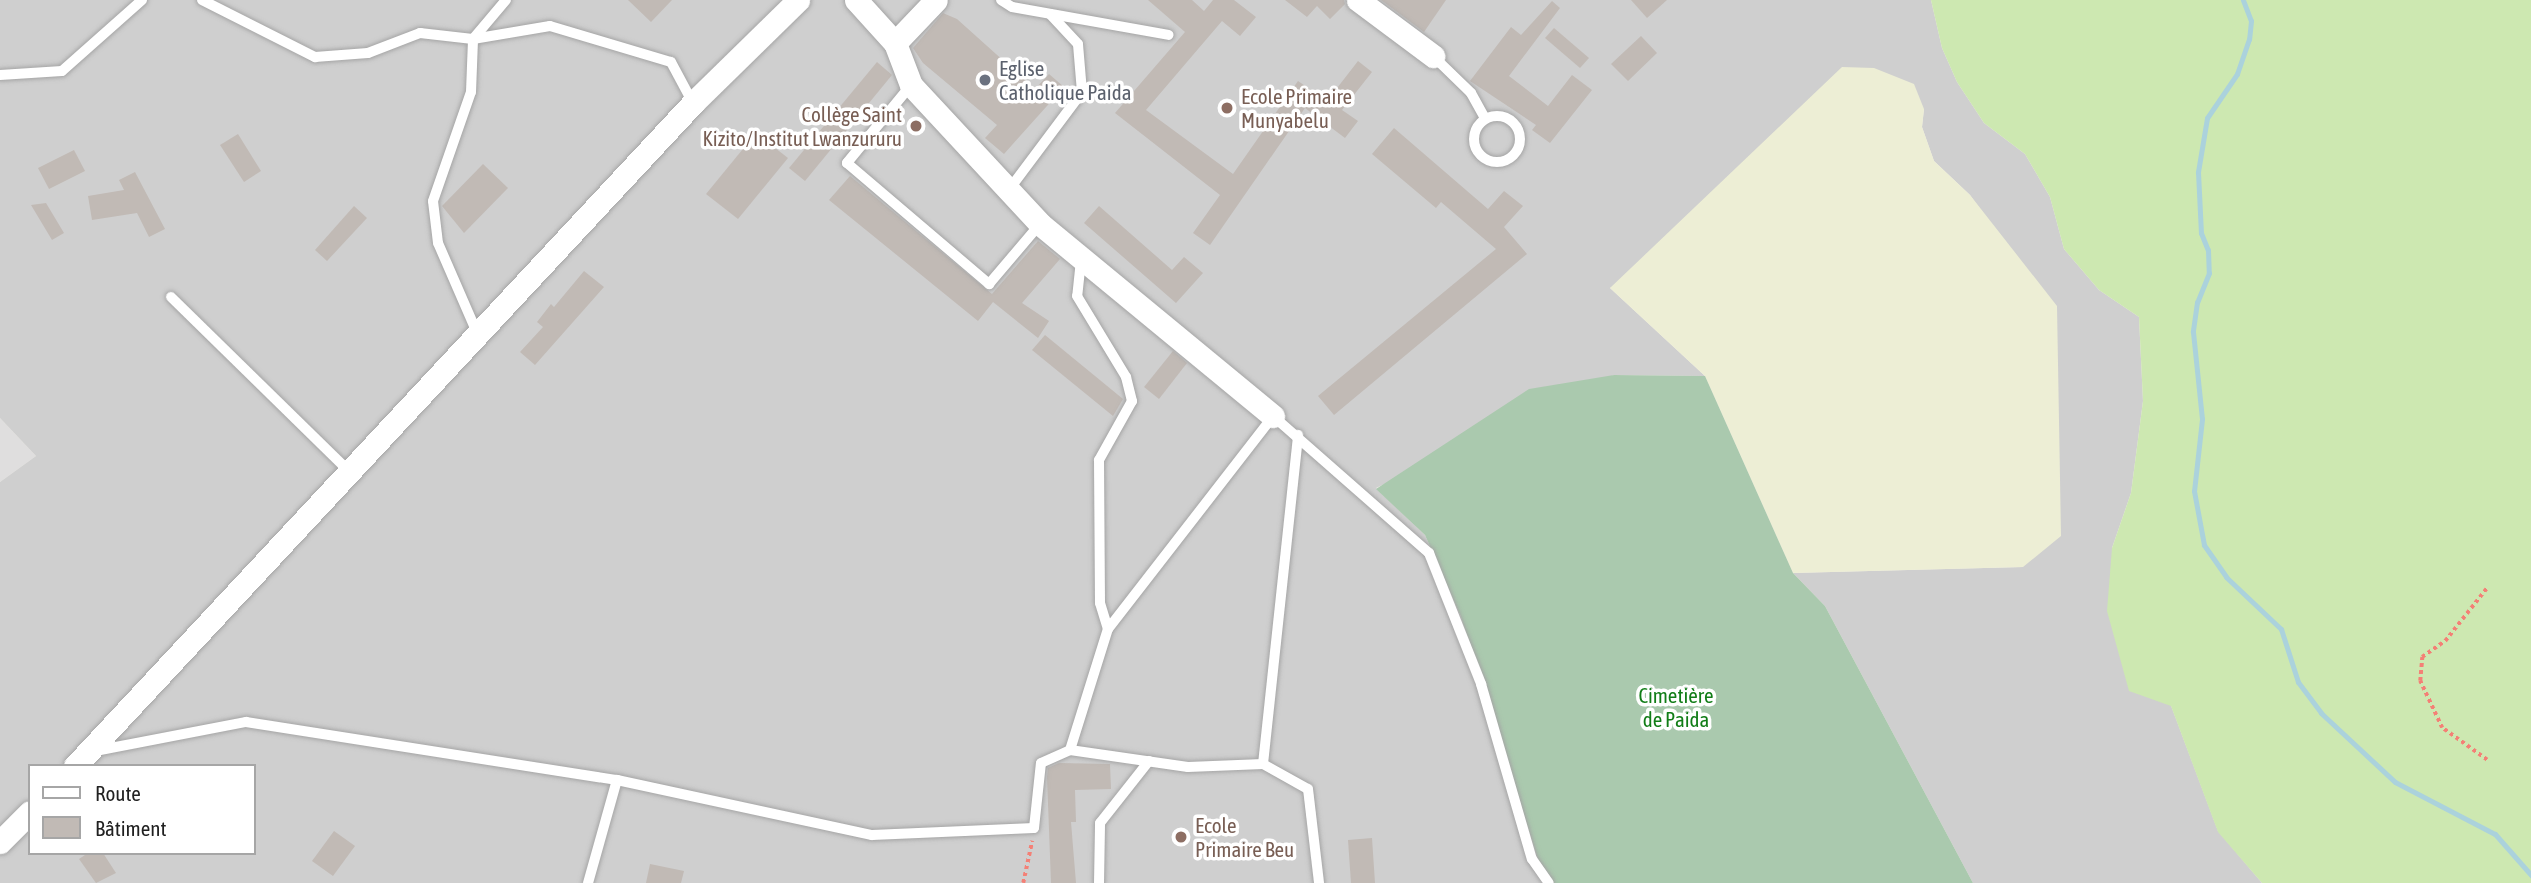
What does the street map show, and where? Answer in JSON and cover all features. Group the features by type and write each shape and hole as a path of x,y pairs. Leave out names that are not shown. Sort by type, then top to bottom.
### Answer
{"street":[{"path":"82,759 694,103 798,0"},
{"path":"856,0 895,43 911,85 1040,224 1273,416"},
{"path":"895,43 936,0"},
{"path":"1358,0 1433,56"},
{"path":"0,842 28,814"}],"lane":[{"path":"0,75 62,71 142,0"},
{"path":"202,0 315,57 368,53 420,33 473,39 550,26 671,62 694,103"},
{"path":"478,335 438,243 433,201 471,92 473,39 506,0"},
{"path":"1001,0 1050,14 1169,34"},
{"path":"1008,191 1082,92 1078,44 1050,14"},
{"path":"1433,56 1471,93 1485,118"},
{"path":"911,85 847,163 989,284 1040,224"},
{"path":"1500,116 1513,122 1520,135 1519,150 1508,160 1494,163 1480,156 1473,144 1475,129 1485,118 1500,116"},
{"path":"1081,260 1077,296 1126,377 1132,401 1099,460 1100,603 1108,629"},
{"path":"171,297 350,472"},
{"path":"1070,750 1108,629 1273,416 1298,435 1429,553 1481,684 1532,859 1549,883"},
{"path":"1264,764 1298,435"},
{"path":"82,759 246,722 617,780 872,835 1034,828 1041,763 1070,750 1188,767 1264,764 1308,789 1319,883"},
{"path":"1099,883 1100,823 1149,761"},
{"path":"588,883 617,780"}],"path":[{"path":"2487,588 2445,641 2422,657 2420,681 2442,728 2487,760"},
{"path":"1023,883 1034,828"}],"shaded area":[{"path":"0,0 1931,0 1942,48 1957,82 1984,123 2025,154 2050,197 2064,249 2099,290 2139,317 2143,401 2131,493 2112,548 2218,831 2262,883 1973,883 1825,606 1793,573 2023,567 1990,223 1970,195 1934,161 1922,127 1924,109 1610,288 1705,376 1614,375 1376,488 1425,535 1461,617 1554,883 0,883 0,482 36,456 0,418"},
{"path":"0,418 36,456 0,482"}],"green space":[{"path":"1931,0 2531,0 2531,883 2262,883 2218,832 2171,706 2129,691 2107,611 2112,548 2131,493 2143,401 2139,317 2099,290 2064,249 2050,197 2025,154 1984,123 1957,82 1942,48"},
{"path":"1842,67 1874,68 1914,84 1924,109 1922,127 1934,161 1970,195 2057,306 2061,536 2023,567 1793,573 1705,376 1610,288"},
{"name":"Cimetière de Paida","path":"1614,375 1705,376 1793,573 1825,606 1973,883 1554,883 1538,859 1461,617 1425,535 1376,489 1529,389"}],"building":[{"path":"628,0 672,0 651,22"},
{"path":"1148,0 1192,0 1204,11 1213,0 1234,0 1256,17 1240,36 1222,21 1146,110 1233,174 1298,81 1327,101 1358,61 1372,72 1342,110 1358,121 1345,138 1305,108 1210,245 1193,233 1220,195 1115,113 1185,32"},
{"path":"1285,0 1344,0 1345,4 1330,19 1317,6 1307,17"},
{"path":"1381,0 1446,0 1424,32"},
{"path":"1631,0 1667,0 1647,18"},
{"path":"1552,1 1560,8 1509,76 1548,106 1572,75 1592,90 1550,143 1532,130 1536,125 1470,81 1511,27 1521,35"},
{"name":"Eglise Catholique Paida","path":"943,13 957,19 1035,89 1049,74 1064,87 1004,154 985,138 997,125 923,63 913,48"},
{"path":"1554,28 1589,58 1580,68 1545,38"},
{"path":"1641,36 1657,53 1628,81 1611,64"},
{"path":"877,62 892,75 805,181 789,168"},
{"path":"1394,128 1488,209 1504,191 1523,206 1504,227 1527,254 1334,415 1318,396 1496,249 1441,202 1436,208 1372,154"},
{"path":"756,133 788,158 738,219 706,194"},
{"path":"238,134 261,171 244,182 220,145"},
{"path":"74,150 85,171 49,189 38,168"},
{"path":"483,164 508,188 464,233 442,206"},
{"path":"135,172 165,229 149,237 137,213 92,220 88,196 124,190 119,180"},
{"path":"850,176 992,294 1038,241 1060,259 1022,303 1049,321 1038,338 993,302 978,321 829,200"},
{"path":"46,203 64,233 52,240 31,205"},
{"path":"354,206 367,218 327,261 315,250"},
{"path":"1099,206 1172,270 1184,257 1203,273 1176,303 1084,223"},
{"path":"584,271 604,287 535,365 520,352 543,327 537,322 551,304 554,307"},
{"path":"1045,335 1123,399 1113,416 1032,350"},
{"path":"1173,351 1187,363 1159,399 1144,387"},
{"path":"1059,763 1110,764 1111,789 1075,790 1076,822 1071,822 1076,883 1051,883 1047,777 1048,768"},
{"path":"334,831 355,846 333,876 312,861"},
{"path":"1372,838 1375,883 1351,883 1348,840"},
{"path":"85,855 104,855 116,873 96,883 79,859"},
{"path":"650,864 684,871 681,883 646,883"}],"waterway":[{"path":"2243,0 2251,21 2249,39 2237,74 2207,118 2198,172 2201,233 2208,250 2209,273 2197,302 2193,332 2202,419 2194,491 2204,545 2226,577 2281,629 2298,682 2321,713 2395,782 2495,834 2531,875"}],"place":[{"name":"Eglise Catholique Paida","path":"985,80"},
{"name":"Ecole Primaire Munyabelu","path":"1227,108"},
{"name":"Collège Saint Kizito/Institut Lwanzururu","path":"916,126"},
{"name":"Ecole Primaire Beu","path":"1181,837"}]}
